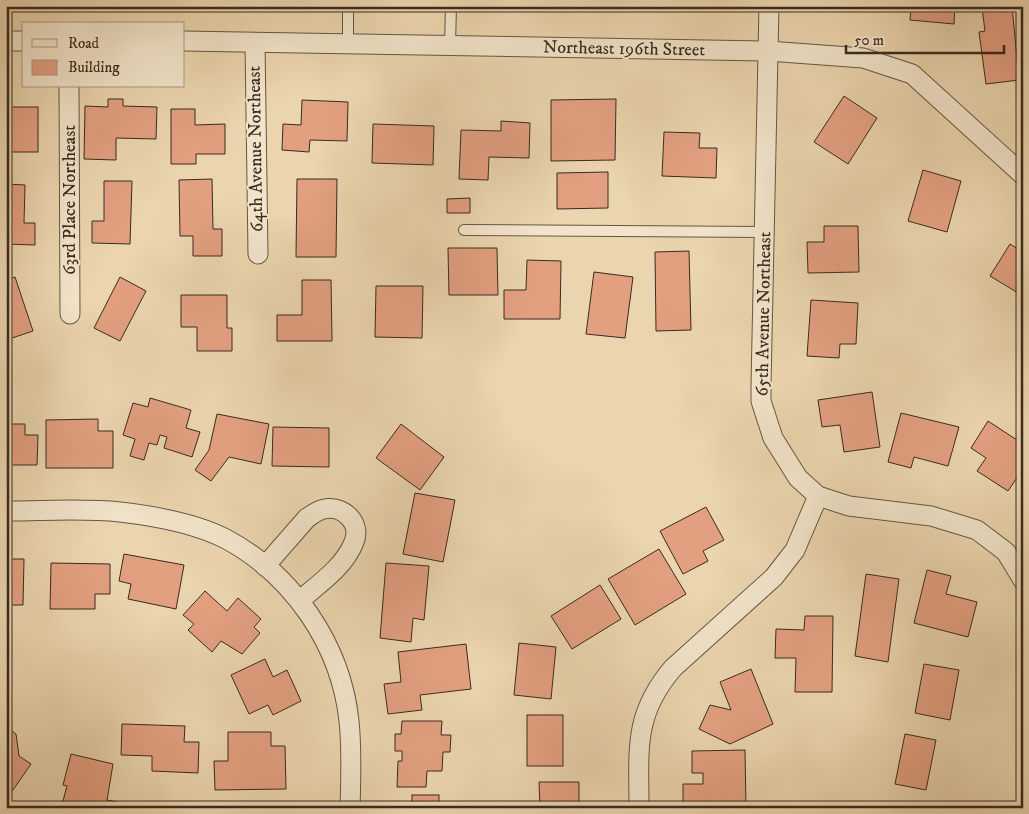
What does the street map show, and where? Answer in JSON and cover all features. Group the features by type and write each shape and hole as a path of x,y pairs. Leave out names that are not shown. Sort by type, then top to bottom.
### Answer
{"street":[{"name":"65th Avenue Northeast","path":"769,6 762,401 772,438 779,450 798,478 818,496"},
{"path":"6,41 22,41"},
{"name":"Northeast 196th Street","path":"185,41 768,51 863,58 912,74 1023,175"},
{"name":"64th Avenue Northeast","path":"255,43 258,254"},
{"name":"63rd Place Northeast","path":"69,88 70,314"},
{"path":"639,808 640,733 648,703 659,684 673,668 774,577 795,550 818,496 849,506 931,516 977,530 1006,552 1023,580"},
{"path":"265,566 307,518 315,513 333,509 347,515 356,528 353,546 325,580 300,600"},
{"path":"6,511 119,512 165,520 196,528 226,540 265,566 300,600 320,630 334,660 344,695 350,746 350,808"}],"lane":[{"path":"348,6 348,45"},
{"path":"450,46 451,6"},
{"path":"464,230 766,232"}],"building":[{"path":"911,6 955,6 954,24 910,20"},
{"path":"1012,6 1019,80 986,84 979,32 985,31 982,8"},
{"path":"844,96 877,118 848,164 814,142"},
{"path":"108,99 123,99 123,106 157,107 156,139 116,138 116,160 84,159 85,106 108,107"},
{"path":"616,99 615,160 551,161 551,100"},
{"path":"302,100 348,102 347,141 310,140 309,152 282,150 283,124 301,125"},
{"path":"6,107 38,107 38,152 6,152"},
{"path":"171,109 195,109 195,125 225,124 225,154 196,154 196,164 171,164"},
{"path":"501,121 530,123 529,158 489,157 488,180 459,179 461,130 501,131"},
{"path":"373,124 434,126 433,165 372,163"},
{"path":"664,132 700,133 699,148 717,148 716,178 662,176"},
{"path":"923,170 961,181 947,232 908,221"},
{"path":"608,172 608,208 557,209 557,173"},
{"path":"212,179 213,229 222,229 222,256 193,256 193,236 180,236 179,180"},
{"path":"297,179 337,179 336,257 296,257"},
{"path":"104,181 132,181 130,244 92,243 92,221 104,221"},
{"path":"6,184 25,185 24,223 35,223 35,245 6,244"},
{"path":"470,198 470,213 447,213 447,199"},
{"path":"824,226 858,226 859,272 808,273 807,242 824,242"},
{"path":"1010,244 1023,252 1023,296 990,276"},
{"path":"448,248 497,248 498,295 449,295"},
{"path":"689,251 691,330 656,331 655,252"},
{"path":"527,260 561,261 560,319 504,319 504,290 526,290"},
{"path":"594,272 633,277 625,338 586,334"},
{"path":"15,277 33,331 6,340 6,280"},
{"path":"120,277 146,291 120,341 94,328"},
{"path":"302,280 331,280 332,341 277,341 277,315 302,315"},
{"path":"376,286 423,286 422,338 375,337"},
{"path":"181,295 227,295 227,328 232,328 232,351 197,351 197,327 181,327"},
{"path":"811,300 858,303 856,344 840,344 839,358 807,356"},
{"path":"872,392 880,447 844,452 840,425 822,427 818,400"},
{"path":"150,398 191,410 186,428 200,432 192,457 164,448 167,437 160,435 157,445 149,443 144,460 130,456 135,439 123,435 133,403 148,407"},
{"path":"901,413 959,427 948,466 914,457 911,468 888,462"},
{"path":"217,414 269,424 261,464 229,457 211,481 195,470 209,450"},
{"path":"98,419 98,431 113,431 113,468 46,468 46,420"},
{"path":"988,421 1023,444 1023,469 1008,491 977,471 986,458 971,448"},
{"path":"6,424 25,424 25,435 38,435 37,465 6,465"},
{"path":"401,424 444,457 420,490 376,458"},
{"path":"273,427 329,428 329,467 272,466"},
{"path":"415,493 455,500 443,562 403,554"},
{"path":"706,507 724,540 703,551 708,561 683,574 660,531"},
{"path":"659,549 686,594 635,625 608,579"},
{"path":"124,554 184,565 176,609 128,599 131,584 119,581"},
{"path":"6,559 24,559 23,605 6,605"},
{"path":"51,563 110,564 110,594 95,594 95,609 50,609"},
{"path":"386,563 429,566 424,620 413,618 411,642 380,638"},
{"path":"927,570 951,576 946,594 977,602 968,637 914,623"},
{"path":"866,574 899,579 888,662 855,656"},
{"path":"600,585 621,619 572,649 551,616"},
{"path":"205,591 227,611 238,598 261,619 254,627 260,633 242,654 221,641 212,652 188,630 194,624 183,615"},
{"path":"805,616 833,616 832,692 795,692 796,658 775,658 776,629 804,630"},
{"path":"519,643 556,647 551,699 514,695"},
{"path":"466,644 471,689 420,695 422,710 388,714 384,684 401,682 398,652"},
{"path":"265,659 273,677 287,670 301,701 273,715 268,705 249,714 231,675"},
{"path":"924,664 959,670 950,720 915,713"},
{"path":"751,669 773,724 730,744 699,729 710,705 731,710 720,682"},
{"path":"527,715 563,715 563,766 527,766"},
{"path":"402,721 442,721 441,735 451,735 450,752 443,752 442,771 427,771 426,787 397,787 398,761 402,761 402,751 395,751 395,734 401,734"},
{"path":"122,724 185,726 184,742 199,742 198,773 152,771 152,756 121,755"},
{"path":"9,729 16,734 19,756 31,764 6,800 6,730"},
{"path":"228,732 271,732 271,746 285,746 286,789 215,790 214,761 228,761"},
{"path":"905,734 936,740 926,790 895,784"},
{"path":"745,750 746,808 683,808 683,784 703,784 703,773 692,773 692,751"},
{"path":"71,754 113,764 107,800 117,802 116,808 61,808 67,786 63,785"},
{"path":"539,782 579,782 579,808 540,808"},
{"path":"412,795 439,795 439,808 412,808"}]}
